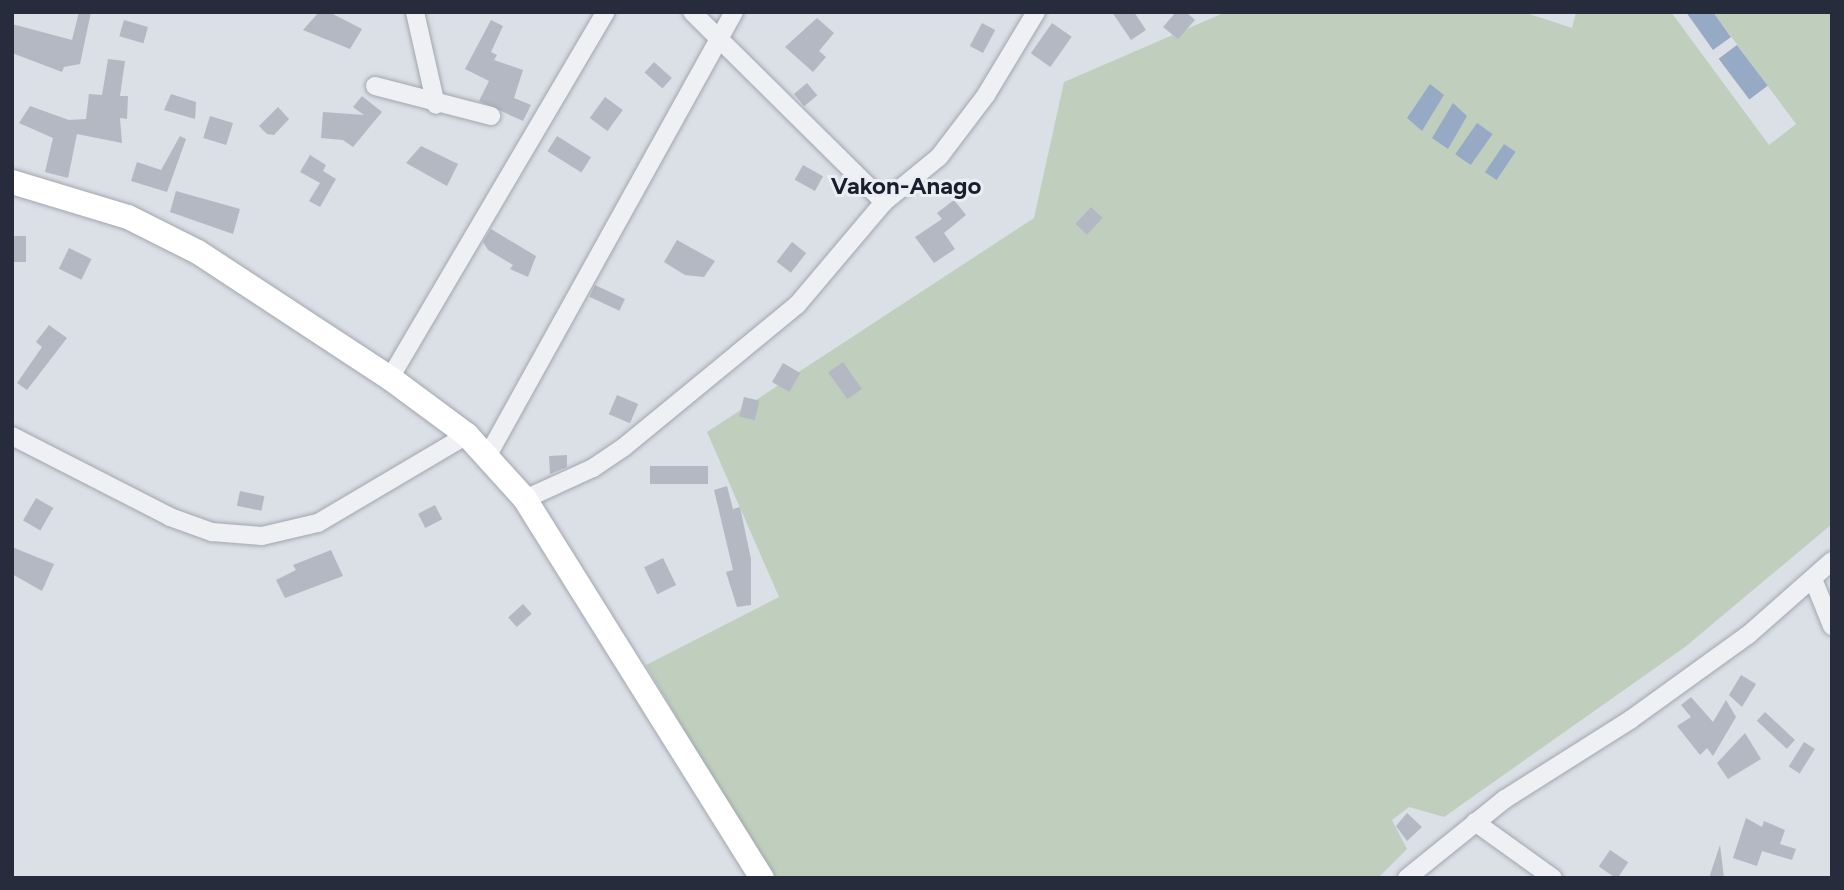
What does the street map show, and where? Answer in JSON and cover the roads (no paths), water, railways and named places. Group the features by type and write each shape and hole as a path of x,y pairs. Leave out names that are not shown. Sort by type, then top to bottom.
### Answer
{"main road":[{"path":"12,183 128,217 156,230 249,284 390,378 467,435 488,455 525,499 762,878"}],"street":[{"path":"415,12 436,105"},
{"path":"390,378 606,12"},
{"path":"692,12 884,202"},
{"path":"488,455 734,12"},
{"path":"525,499 593,468 714,375 797,305 884,202 939,157 986,95 1036,12"},
{"path":"375,86 436,105 491,116"},
{"path":"12,436 170,517 212,532 262,536 318,523 467,435"},
{"path":"1407,878 1475,822 1657,701 1748,635 1832,561"},
{"path":"1813,579 1832,626"},
{"path":"1475,822 1553,878"}],"water":[{"path":"1686,12 1713,12 1731,37 1713,50"},
{"path":"1737,45 1768,86 1749,100 1719,59"},
{"path":"1430,84 1444,95 1422,131 1407,118"},
{"path":"1453,103 1467,116 1448,149 1432,138"},
{"path":"1477,123 1493,134 1471,165 1455,154"},
{"path":"1504,144 1516,152 1497,180 1485,172"}],"district":[{"name":"Vakon-Anago","path":"906,186"}]}
